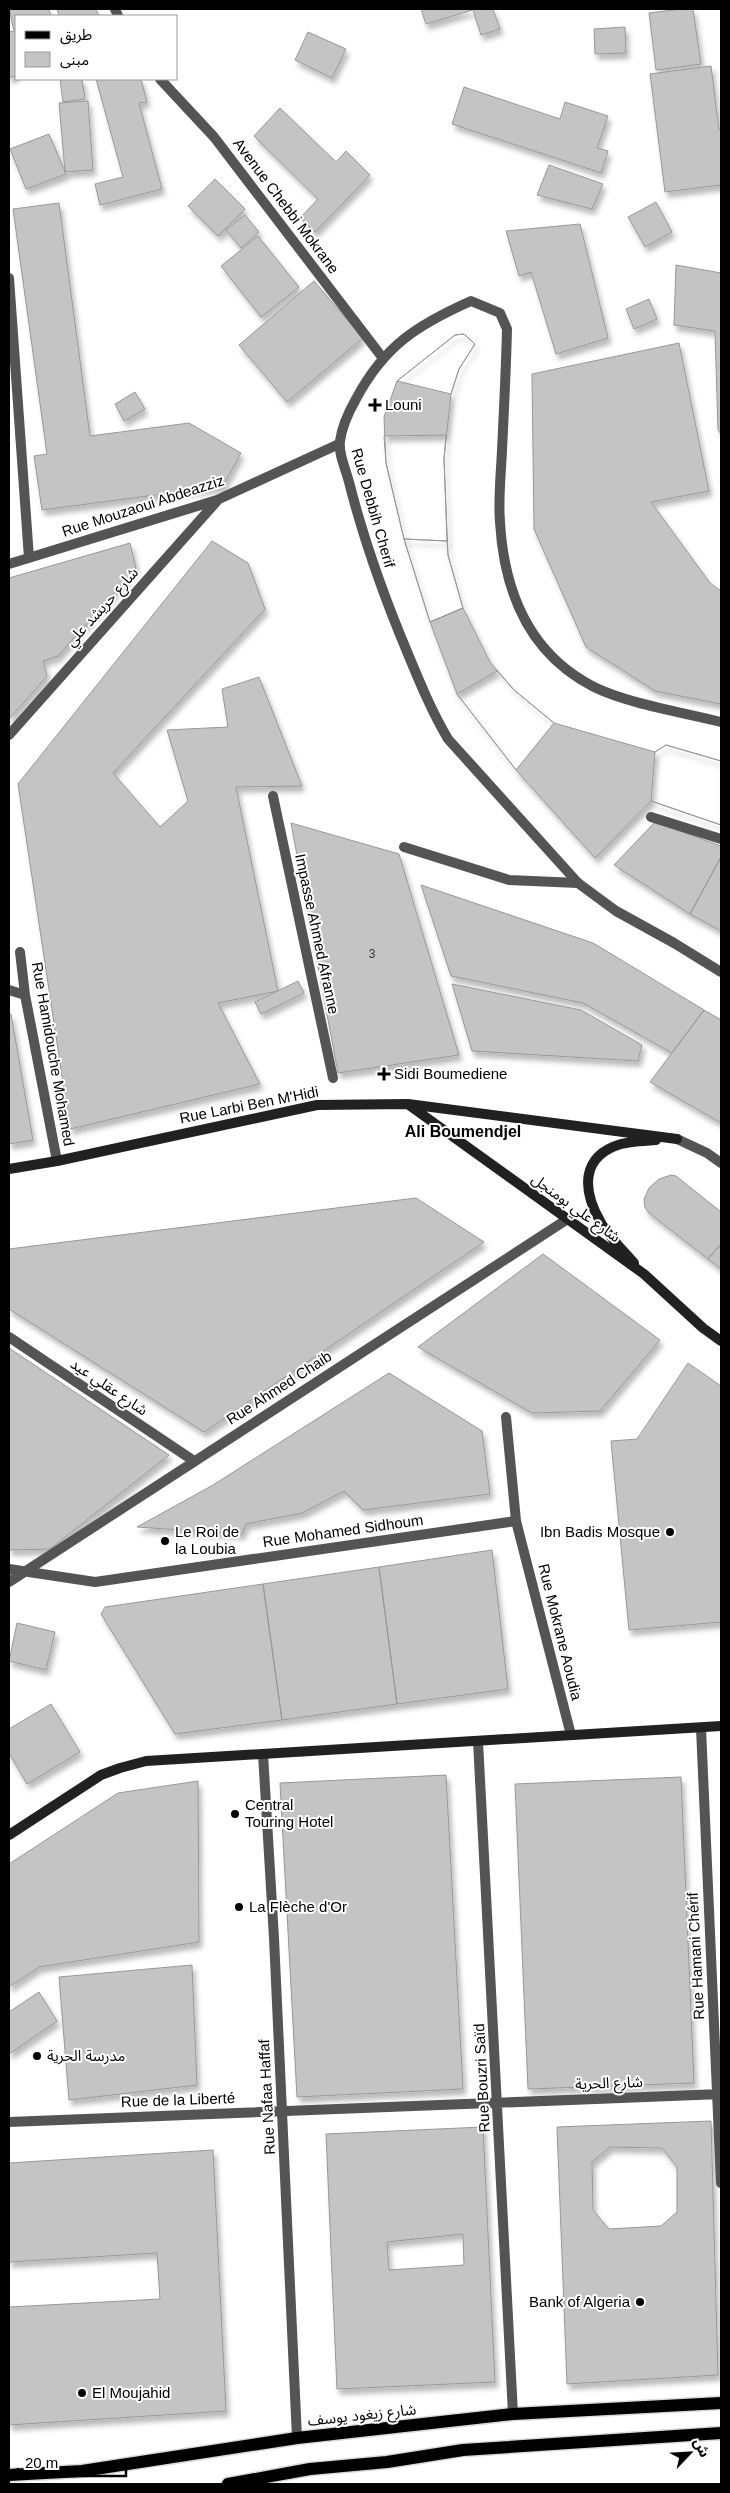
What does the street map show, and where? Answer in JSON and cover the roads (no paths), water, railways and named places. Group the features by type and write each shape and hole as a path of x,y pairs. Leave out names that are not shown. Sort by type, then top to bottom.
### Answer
{"main road":[{"name":"Rue Larbi Ben M'Hidi","path":"9,1169 57,1161 316,1104 408,1104 677,1139"},
{"name":"شارع علي بومنجل","path":"408,1104 566,1220 644,1274 703,1328 721,1341"},
{"path":"644,1274 600,1222 588,1192 587,1181 594,1160 612,1147 624,1143 677,1139"},
{"path":"9,1835 101,1775 146,1762 721,1726"},
{"name":"شارع زيغود يوسف","path":"9,2475 82,2471 296,2438 513,2414 721,2404"},
{"path":"228,2484 310,2469 387,2462 463,2450 721,2433"}],"street":[{"name":"Avenue Chebbi Mokrane","path":"161,80 214,137 382,357"},
{"path":"9,278 29,558"},
{"name":"Rue Debbih Cherif","path":"721,722 620,696 594,687 562,668 534,637 514,599 506,573 499,521 507,329 500,313 471,301 418,328 382,357 368,375 344,421 339,444 361,527 381,590 435,717 448,739 578,883 616,911 721,972"},
{"name":"Rue Mouzaoui Abdeazziz","path":"9,564 218,500 339,444"},
{"name":"شارع حريشد علي","path":"9,735 218,500"},
{"name":"Impasse Ahmed Afranne","path":"272,796 333,1078"},
{"path":"651,817 721,839"},
{"path":"404,847 509,880 578,883"},
{"name":"Rue Hamidouche Mohamed","path":"20,952 25,994 57,1161"},
{"path":"9,990 25,994"},
{"path":"677,1139 708,1153 721,1163"},
{"name":"Rue Ahmed Chaib","path":"9,1582 566,1220"},
{"name":"شارع عقلي عيد","path":"9,1337 194,1461"},
{"name":"Rue Mokrane Aoudia","path":"506,1417 516,1521 571,1735"},
{"name":"Rue Mohamed Sidhoum","path":"9,1569 95,1582 516,1521"},
{"name":"Rue Hamani Chérif","path":"701,1728 719,2094 721,2183"},
{"name":"Rue Bouzri Saïd","path":"478,1741 499,2102 513,2414"},
{"name":"Rue Nafaa Haffaf","path":"263,1754 282,2111 296,2438"},
{"name":"شارع الحرية","path":"499,2102 719,2094"},
{"name":"Rue de la Liberté","path":"9,2122 499,2102"}],"place":[{"name":"Louni","path":"375,405"},
{"name":"Sidi Boumediene","path":"384,1074"},
{"name":"Ibn Badis Mosque","path":"670,1532"},
{"name":"Le Roi de la Loubia","path":"165,1541"},
{"name":"Central Touring Hotel","path":"235,1814"},
{"name":"La Flèche d'Or","path":"239,1907"},
{"name":"مدرسة الحرية","path":"37,2056"},
{"name":"Bank of Algeria","path":"640,2302"},
{"name":"El Moujahid","path":"82,2393"}],"district":[{"name":"Ali Boumendjel","path":"463,1131"}]}
